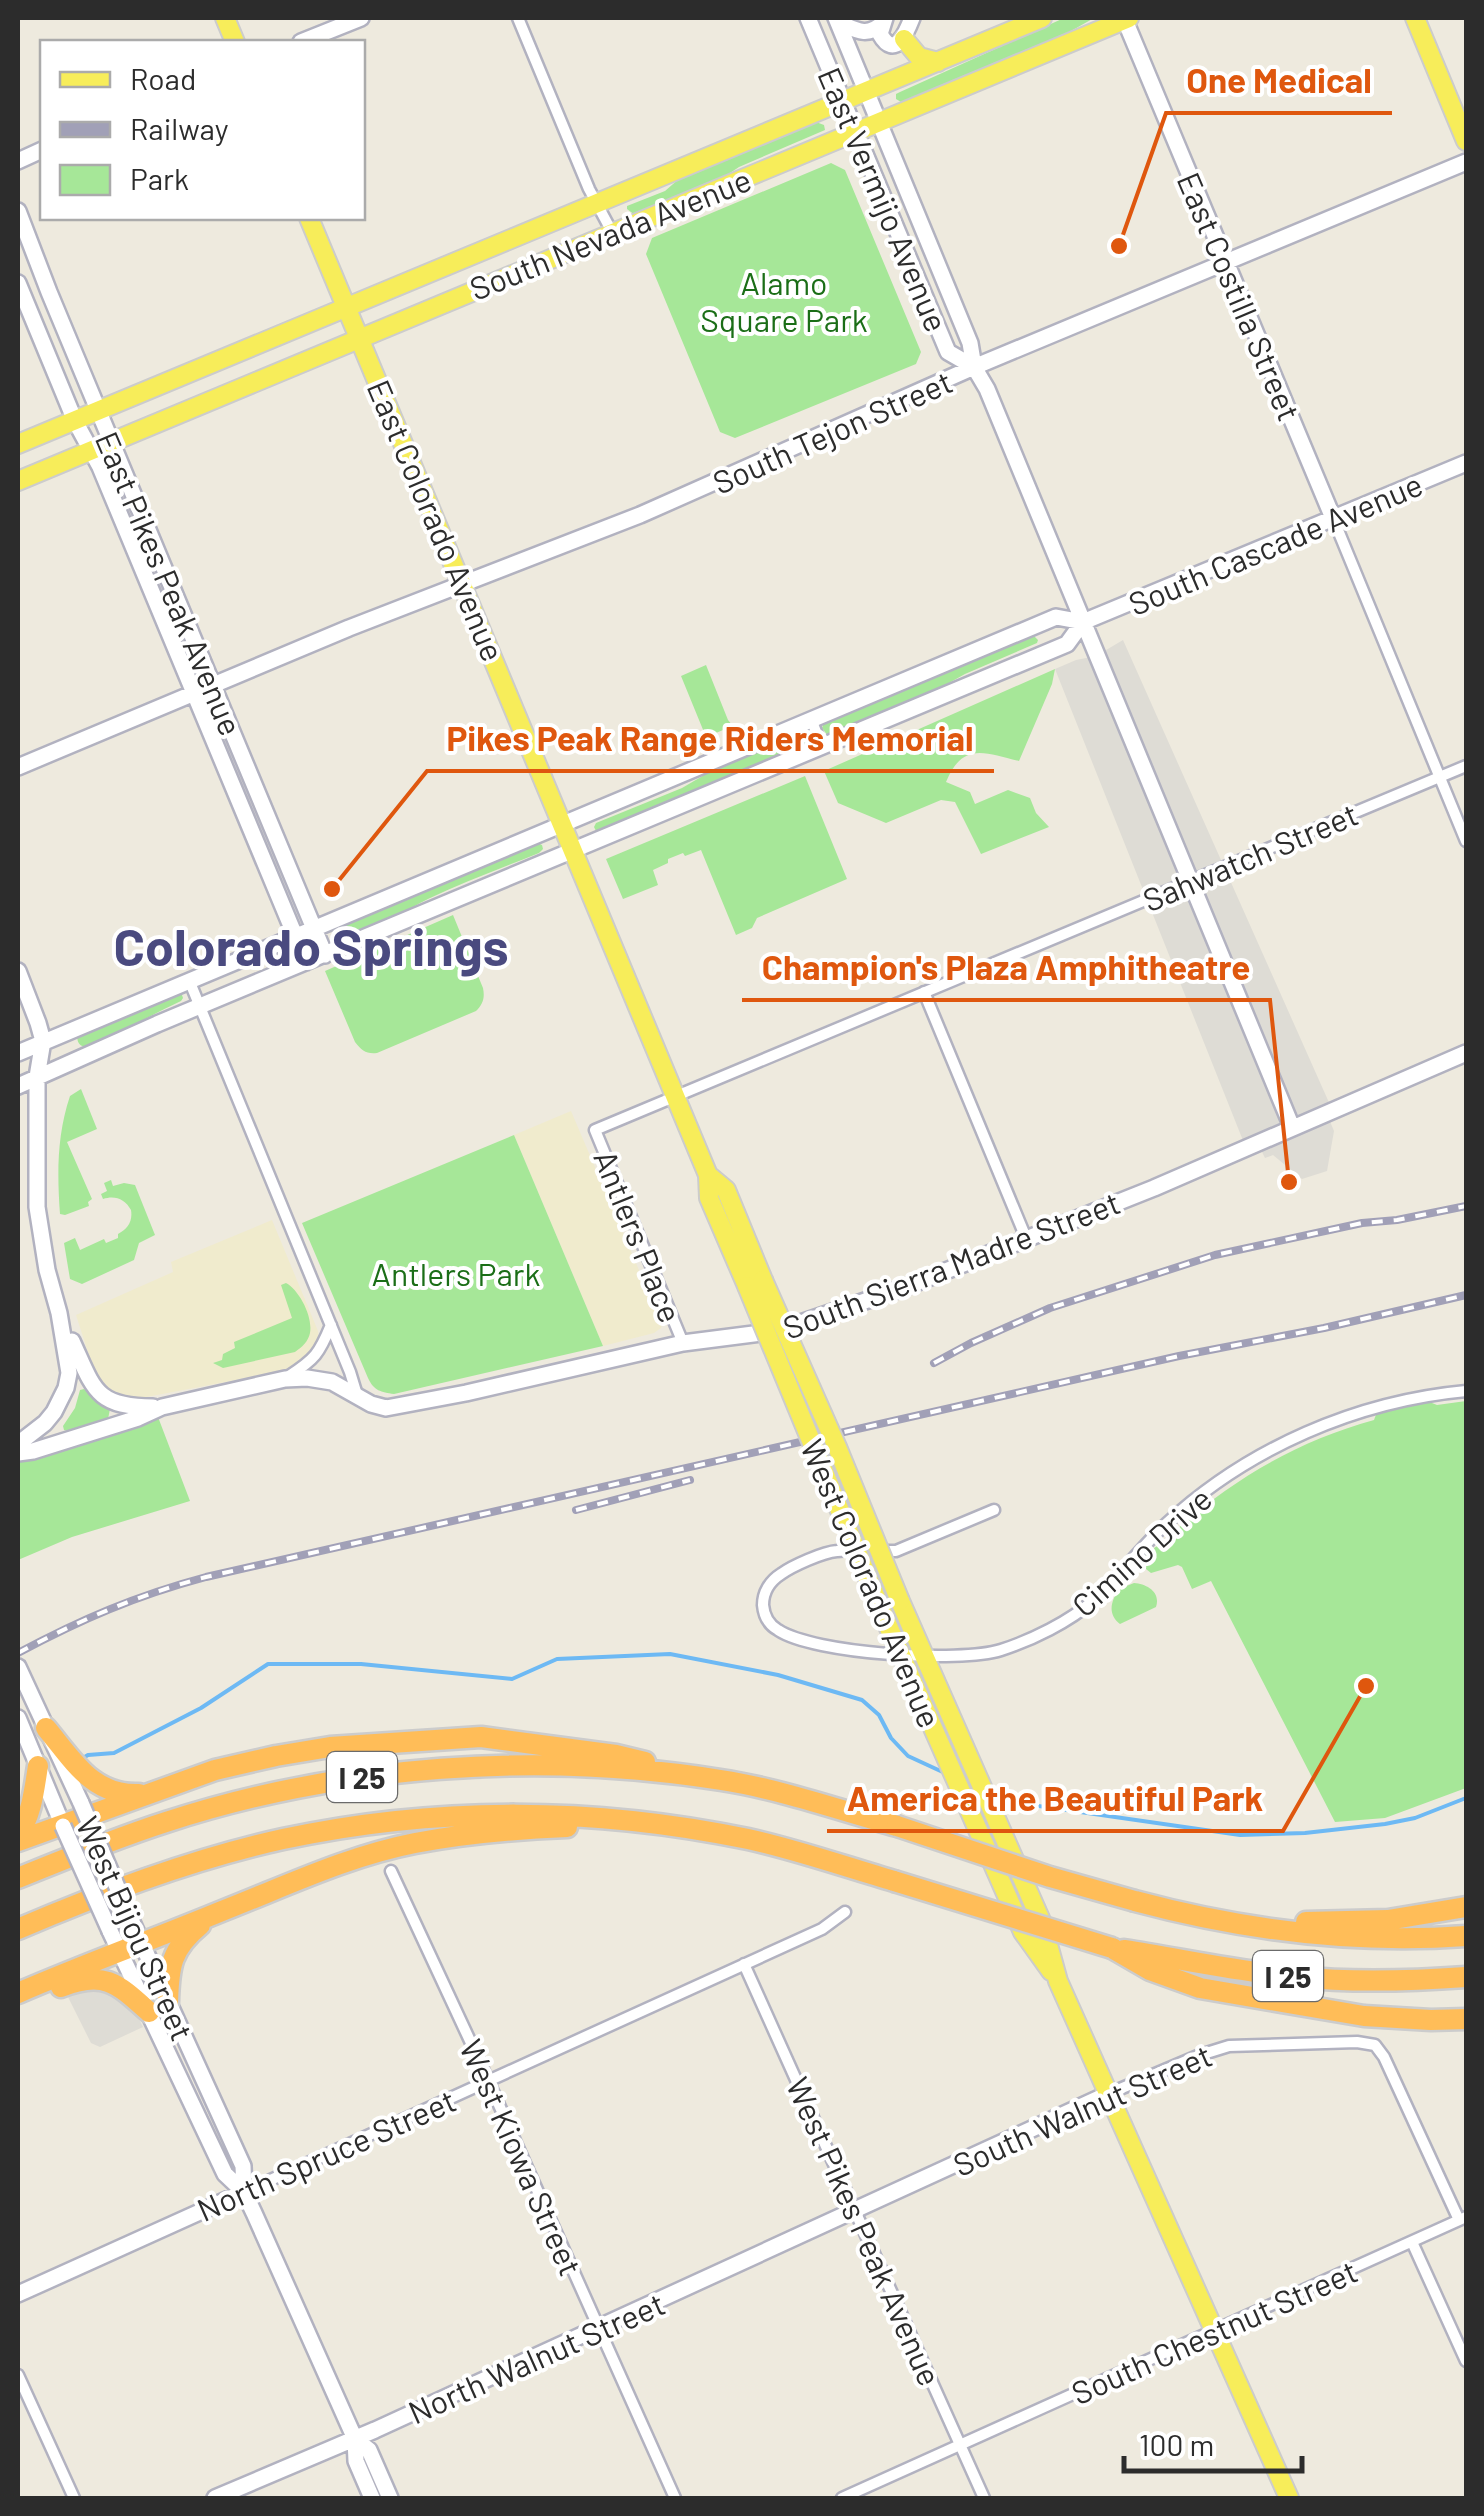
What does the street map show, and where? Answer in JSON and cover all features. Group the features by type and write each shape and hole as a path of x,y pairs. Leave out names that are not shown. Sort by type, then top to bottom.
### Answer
{"highway":[{"path":"46,1728 94,1783 116,1793 146,1794"},
{"path":"18,1838 64,1826 214,1770 330,1748 481,1737 616,1755 720,1780"},
{"path":"18,1838 31,1808 38,1766"},
{"name":"I 25","path":"18,1878 127,1836 258,1797 384,1773 545,1767 720,1780 784,1794 1136,1902 1238,1923 1377,1940 1466,1936"},
{"name":"I 25","path":"18,1929 142,1881 280,1840 354,1827 533,1814 626,1819 794,1850 1112,1948 1217,1967 1299,1978 1377,1981 1466,1977"},
{"path":"18,1992 114,1941 142,1942 318,1871 415,1843 539,1828 704,1831"},
{"path":"1238,1923 1388,1920 1466,1907"},
{"path":"18,2004 92,1978 159,2007 179,1946 221,1912"},
{"path":"1112,1948 1150,1970 1200,1988 1364,2016 1466,2019"}],"main road":[{"name":"South Nevada Avenue","path":"18,444 1042,18"},
{"name":"South Nevada Avenue","path":"18,481 1126,18"},
{"path":"1415,18 1466,141"},
{"path":"904,39 918,57 938,62"},
{"name":"East Colorado Avenue","path":"310,220 563,824"},
{"name":"West Colorado Avenue","path":"563,824 708,1175 709,1198 837,1447 1042,1923 1058,1981 1289,2498"},
{"name":"West Colorado Avenue","path":"755,1283 900,1653 1022,1932 1058,1981"}],"street":[{"path":"306,40 360,18"},
{"path":"518,18 596,204 612,232"},
{"name":"East Vermijo Avenue","path":"808,18 948,352 974,367"},
{"path":"884,20 880,34 884,41 894,44 904,39 912,18"},
{"name":"East Costilla Street","path":"1126,18 1334,518"},
{"path":"837,20 864,33 874,31 884,20"},
{"name":"East Vermijo Avenue","path":"837,20 970,343 974,367 987,389 1292,1127"},
{"name":"South Tejon Street","path":"18,767 349,628 640,516 974,367 1466,162"},
{"name":"East Pikes Peak Avenue","path":"18,211 325,954"},
{"name":"East Pikes Peak Avenue","path":"18,283 75,421 100,467 306,962"},
{"name":"South Cascade Avenue","path":"18,1086 1067,644 1083,622 1466,463"},
{"path":"1334,518 1466,841"},
{"path":"147,579 165,572"},
{"name":"South Cascade Avenue","path":"18,1052 1056,617 1083,622"},
{"path":"811,719 822,747"},
{"name":"Sahwatch Street","path":"676,1095 1466,766"},
{"path":"265,863 283,856"},
{"path":"18,972 43,1042 36,1077 37,1207 70,1373 61,1401 45,1422 18,1444"},
{"path":"190,980 357,1395"},
{"path":"924,992 1026,1238"},
{"name":"South Sierra Madre Street","path":"162,1407 285,1379 306,1378 332,1382 379,1406 396,1406 683,1343 778,1331 903,1288 1154,1188 1466,1054"},
{"name":"Antlers Place","path":"676,1095 595,1130 683,1343"},
{"path":"60,1314 96,1390 113,1404 162,1407"},
{"path":"285,1379 318,1354 331,1324"},
{"name":"Cimino Drive","path":"994,1510 896,1551 834,1550 783,1572 767,1588 763,1604 766,1617 774,1628 794,1638 830,1647 924,1656 988,1654 1075,1614 1094,1600 1166,1524 1253,1459 1316,1428 1359,1413 1424,1396 1466,1391"},
{"path":"18,1453 86,1435 162,1407"},
{"name":"West Bijou Street","path":"18,1667 142,1942 159,2007"},
{"name":"West Bijou Street","path":"18,1718 114,1941 159,2007 243,2166 244,2192 354,2439 356,2461 372,2498"},
{"name":"West Kiowa Street","path":"391,1871 674,2498"},
{"name":"North Spruce Street","path":"18,2294 822,1929 844,1912"},
{"name":"West Pikes Peak Avenue","path":"744,1964 984,2498"},
{"name":"South Walnut Street","path":"856,2210 1200,2055 1229,2046 1357,2042 1376,2045 1384,2057 1463,2218"},
{"name":"North Walnut Street","path":"215,2498 354,2439 856,2210"},
{"name":"South Chestnut Street","path":"842,2498 1463,2218"},
{"path":"1412,2242 1466,2361"},
{"path":"18,2375 74,2498"},
{"name":"West Bijou Street","path":"354,2439 369,2450 390,2498"}],"shaded area":[{"path":"1123,640 1335,1116 1329,1119 1334,1131 1327,1171 1302,1179 1273,1155 1265,1158 1260,1148 1246,1148 1055,669 1096,656"},
{"path":"571,1111 662,1324 654,1333 603,1346 514,1135"},
{"path":"272,1220 318,1331 319,1342 312,1355 283,1371 136,1399 117,1396 103,1386 94,1371 76,1315 173,1272 171,1262"},
{"path":"83,1986 112,1990 132,2005 143,2027 100,2047 91,2043 66,1993"}],"green space":[{"path":"1064,18 1094,18 1034,52 906,105 896,99 900,92"},
{"path":"816,122 824,125 825,130 739,167 721,179 635,215 627,209 665,191 680,178"},
{"name":"Alamo Square Park","path":"831,163 845,170 921,352 916,364 735,438 720,432 646,254 652,238"},
{"path":"1033,635 1037,643 965,674 922,698 828,736 822,728 824,722"},
{"path":"706,665 733,726 706,737 681,676"},
{"path":"1055,669 1019,761 985,753 968,755 960,760 946,782 970,792 975,804 1008,790 1030,798 1036,813 1049,827 981,854 955,802 941,800 886,823 838,803 824,771"},
{"path":"807,731 808,744 600,831 594,827 682,788 730,760"},
{"path":"805,776 847,879 757,918 752,928 736,935 701,850 668,859 668,863 653,870 658,885 623,899 606,859"},
{"path":"535,842 542,845 539,853 442,893 369,931 348,934 345,930 348,921"},
{"path":"453,915 483,988 480,1006 377,1053 362,1050 325,971"},
{"path":"181,992 181,1001 122,1031 86,1047 79,1043 80,1032"},
{"path":"81,1089 97,1129 67,1142 92,1199 89,1206 65,1215 60,1214 59,1199 60,1140 70,1096"},
{"name":"Antlers Park","path":"514,1135 603,1346 394,1394 378,1390 368,1378 302,1223"},
{"path":"111,1180 113,1186 135,1185 155,1235 139,1243 134,1260 82,1284 70,1279 64,1243 75,1238 80,1250 104,1239 106,1243 118,1238 130,1222 131,1210 126,1203 116,1198 103,1199 101,1194 107,1191 104,1183"},
{"path":"286,1283 296,1291 307,1312 310,1333 304,1344 295,1352 223,1368 213,1363 235,1348 234,1342 292,1318 281,1285"},
{"path":"80,1390 110,1409 108,1419 64,1430"},
{"path":"1427,1401 1437,1405 1466,1401 1466,1788 1385,1818 1335,1822 1211,1581 1192,1589 1182,1567 1151,1573 1143,1559 1212,1500 1262,1467 1316,1440 1374,1420 1377,1412"},
{"path":"158,1417 190,1501 72,1537 18,1560 18,1460"},
{"path":"1134,1583 1152,1590 1156,1607 1120,1624 1113,1616 1112,1603 1119,1589"}],"waterway":[{"path":"83,1758 114,1753 201,1708 268,1664 361,1664 512,1679 557,1659 670,1654 778,1675 862,1700 879,1715 891,1738 908,1756 947,1774"},
{"path":"996,1797 1240,1835 1385,1824 1415,1818 1466,1798"}],"railway":[{"path":"934,1363 1050,1308 1215,1255 1362,1223 1466,1206"},
{"path":"18,1653 109,1609 206,1577 1179,1356 1466,1295"},
{"path":"576,1510 690,1480"}],"place":[{"name":"One Medical","path":"1119,246"},
{"name":"Pikes Peak Range Riders Memorial","path":"332,889"},
{"name":"Champion's Plaza Amphitheatre","path":"1289,1182"},
{"name":"America the Beautiful Park","path":"1366,1686"}],"district":[{"name":"Colorado Springs","path":"311,945"}]}
